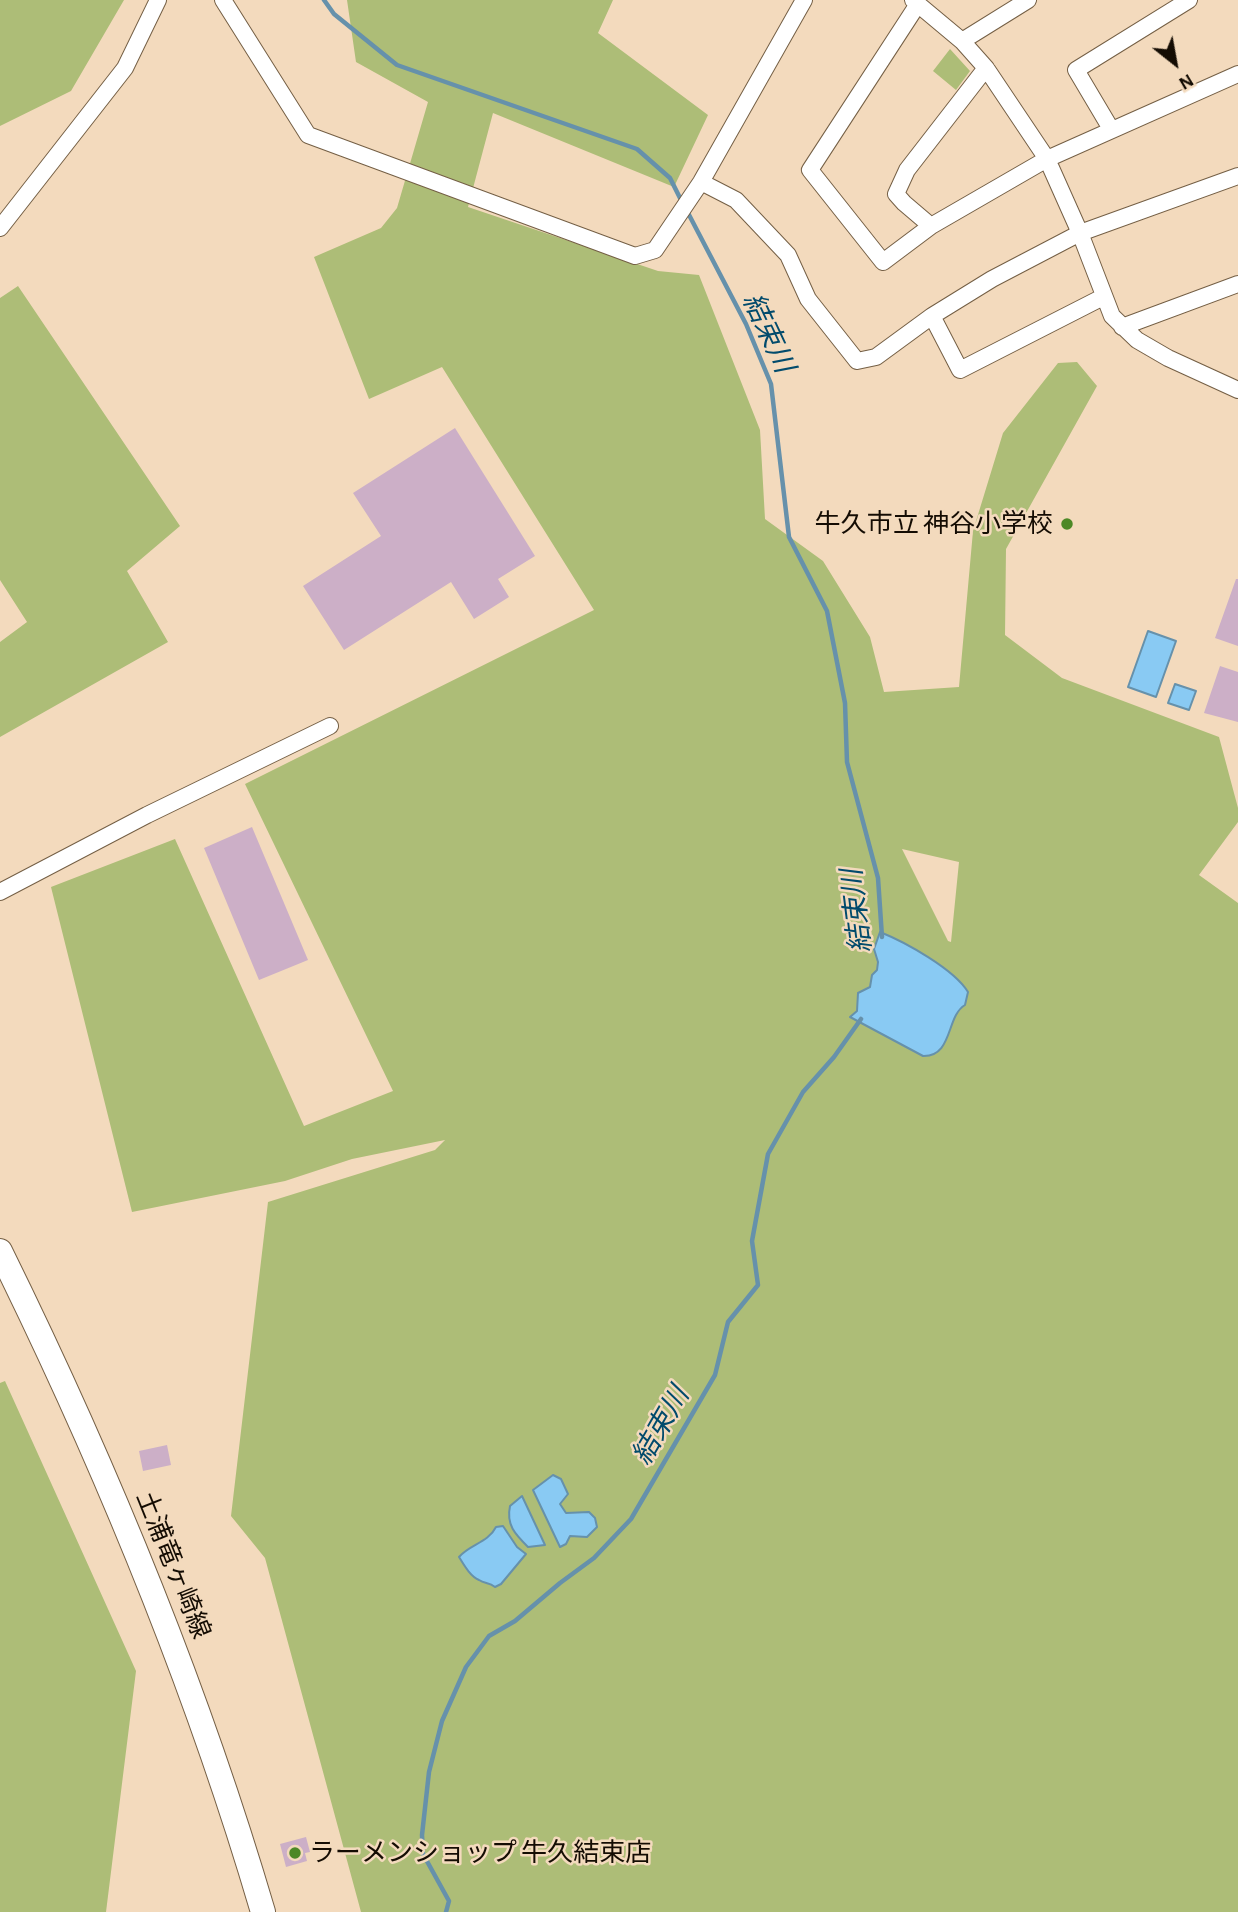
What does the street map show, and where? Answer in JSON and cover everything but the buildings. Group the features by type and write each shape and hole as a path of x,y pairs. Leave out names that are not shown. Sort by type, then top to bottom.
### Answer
{"main road":[{"name":"土浦竜ヶ崎線","path":"0,1251 84,1427 155,1594 215,1762 263,1912"}],"street":[{"path":"0,228 125,68 158,0"},
{"path":"223,0 308,135 635,256 655,250 701,182 804,0"},
{"path":"962,41 1028,0"},
{"path":"1111,129 1076,70 1189,0"},
{"path":"1238,74 1048,159 931,226 883,262 810,170 915,2 962,41 986,68 1048,159 1112,316 1137,341 1238,390"},
{"path":"931,226 895,194 907,170 986,68"},
{"path":"701,182 736,200 788,255 808,299 857,361 876,357 932,316 992,279 1080,233 1238,176"},
{"path":"1122,327 1238,284"},
{"path":"932,316 960,370 1103,297"},
{"path":"0,892 147,815 330,726"}],"green space":[{"path":"0,0 124,0 71,91 0,126"},
{"path":"347,0 613,0 598,33 708,115 674,187 493,113 468,207 658,271 699,275 760,430 765,519 823,561 870,637 884,692 959,687 973,531 1003,433 1058,363 1077,362 1097,386 1006,549 1005,635 1062,678 1219,737 1238,808 1238,822 1199,875 1238,903 1238,1912 361,1912 265,1558 231,1516 268,1202 435,1150 445,1140 352,1159 285,1181 132,1212 51,887 175,839 304,1126 393,1091 245,784 594,610 442,367 369,399 314,257 381,228 397,208 428,102 356,62","holes":["902,849 959,862 951,942 948,941"]},
{"path":"950,49 970,71 956,90 933,71"},
{"path":"18,286 180,526 127,571 168,642 0,737 0,642 27,622 0,580 0,298"},
{"path":"5,1381 136,1671 106,1912 0,1912 0,1383"}],"water":[{"path":"1148,631 1176,641 1156,697 1128,687"},
{"path":"1175,684 1196,691 1189,710 1168,703"},
{"path":"880,932 915,949 941,966 968,992 965,1005 959,1010 944,1043 933,1055 923,1056 850,1017 857,1011 858,993 870,987 872,975 877,970 878,962 874,949"},
{"path":"553,1475 561,1479 568,1494 560,1504 566,1513 589,1512 595,1518 597,1527 587,1537 570,1536 566,1544 560,1547 533,1490"},
{"path":"522,1496 545,1545 528,1547 513,1529 509,1519 510,1506"},
{"path":"503,1526 517,1547 526,1554 501,1584 495,1587 473,1576 459,1557 488,1537 496,1527"}],"waterway":[{"name":"結束川","path":"324,0 334,14 397,65 637,149 670,178 683,204"},
{"name":"結束川","path":"687,211 746,324 771,384 789,537 827,611 845,703 847,762 878,878 882,937"},
{"name":"結束川","path":"446,1912 449,1901 423,1854 422,1835 429,1772 442,1721 466,1667 489,1636 515,1621 594,1558 631,1519 715,1375 728,1322 758,1285 752,1241 768,1154 803,1092 834,1057 861,1019"}],"place":[{"name":"牛久市立 神谷小学校","path":"1067,524"},
{"name":"ラーメンショップ 牛久結束店","path":"295,1853"}]}
